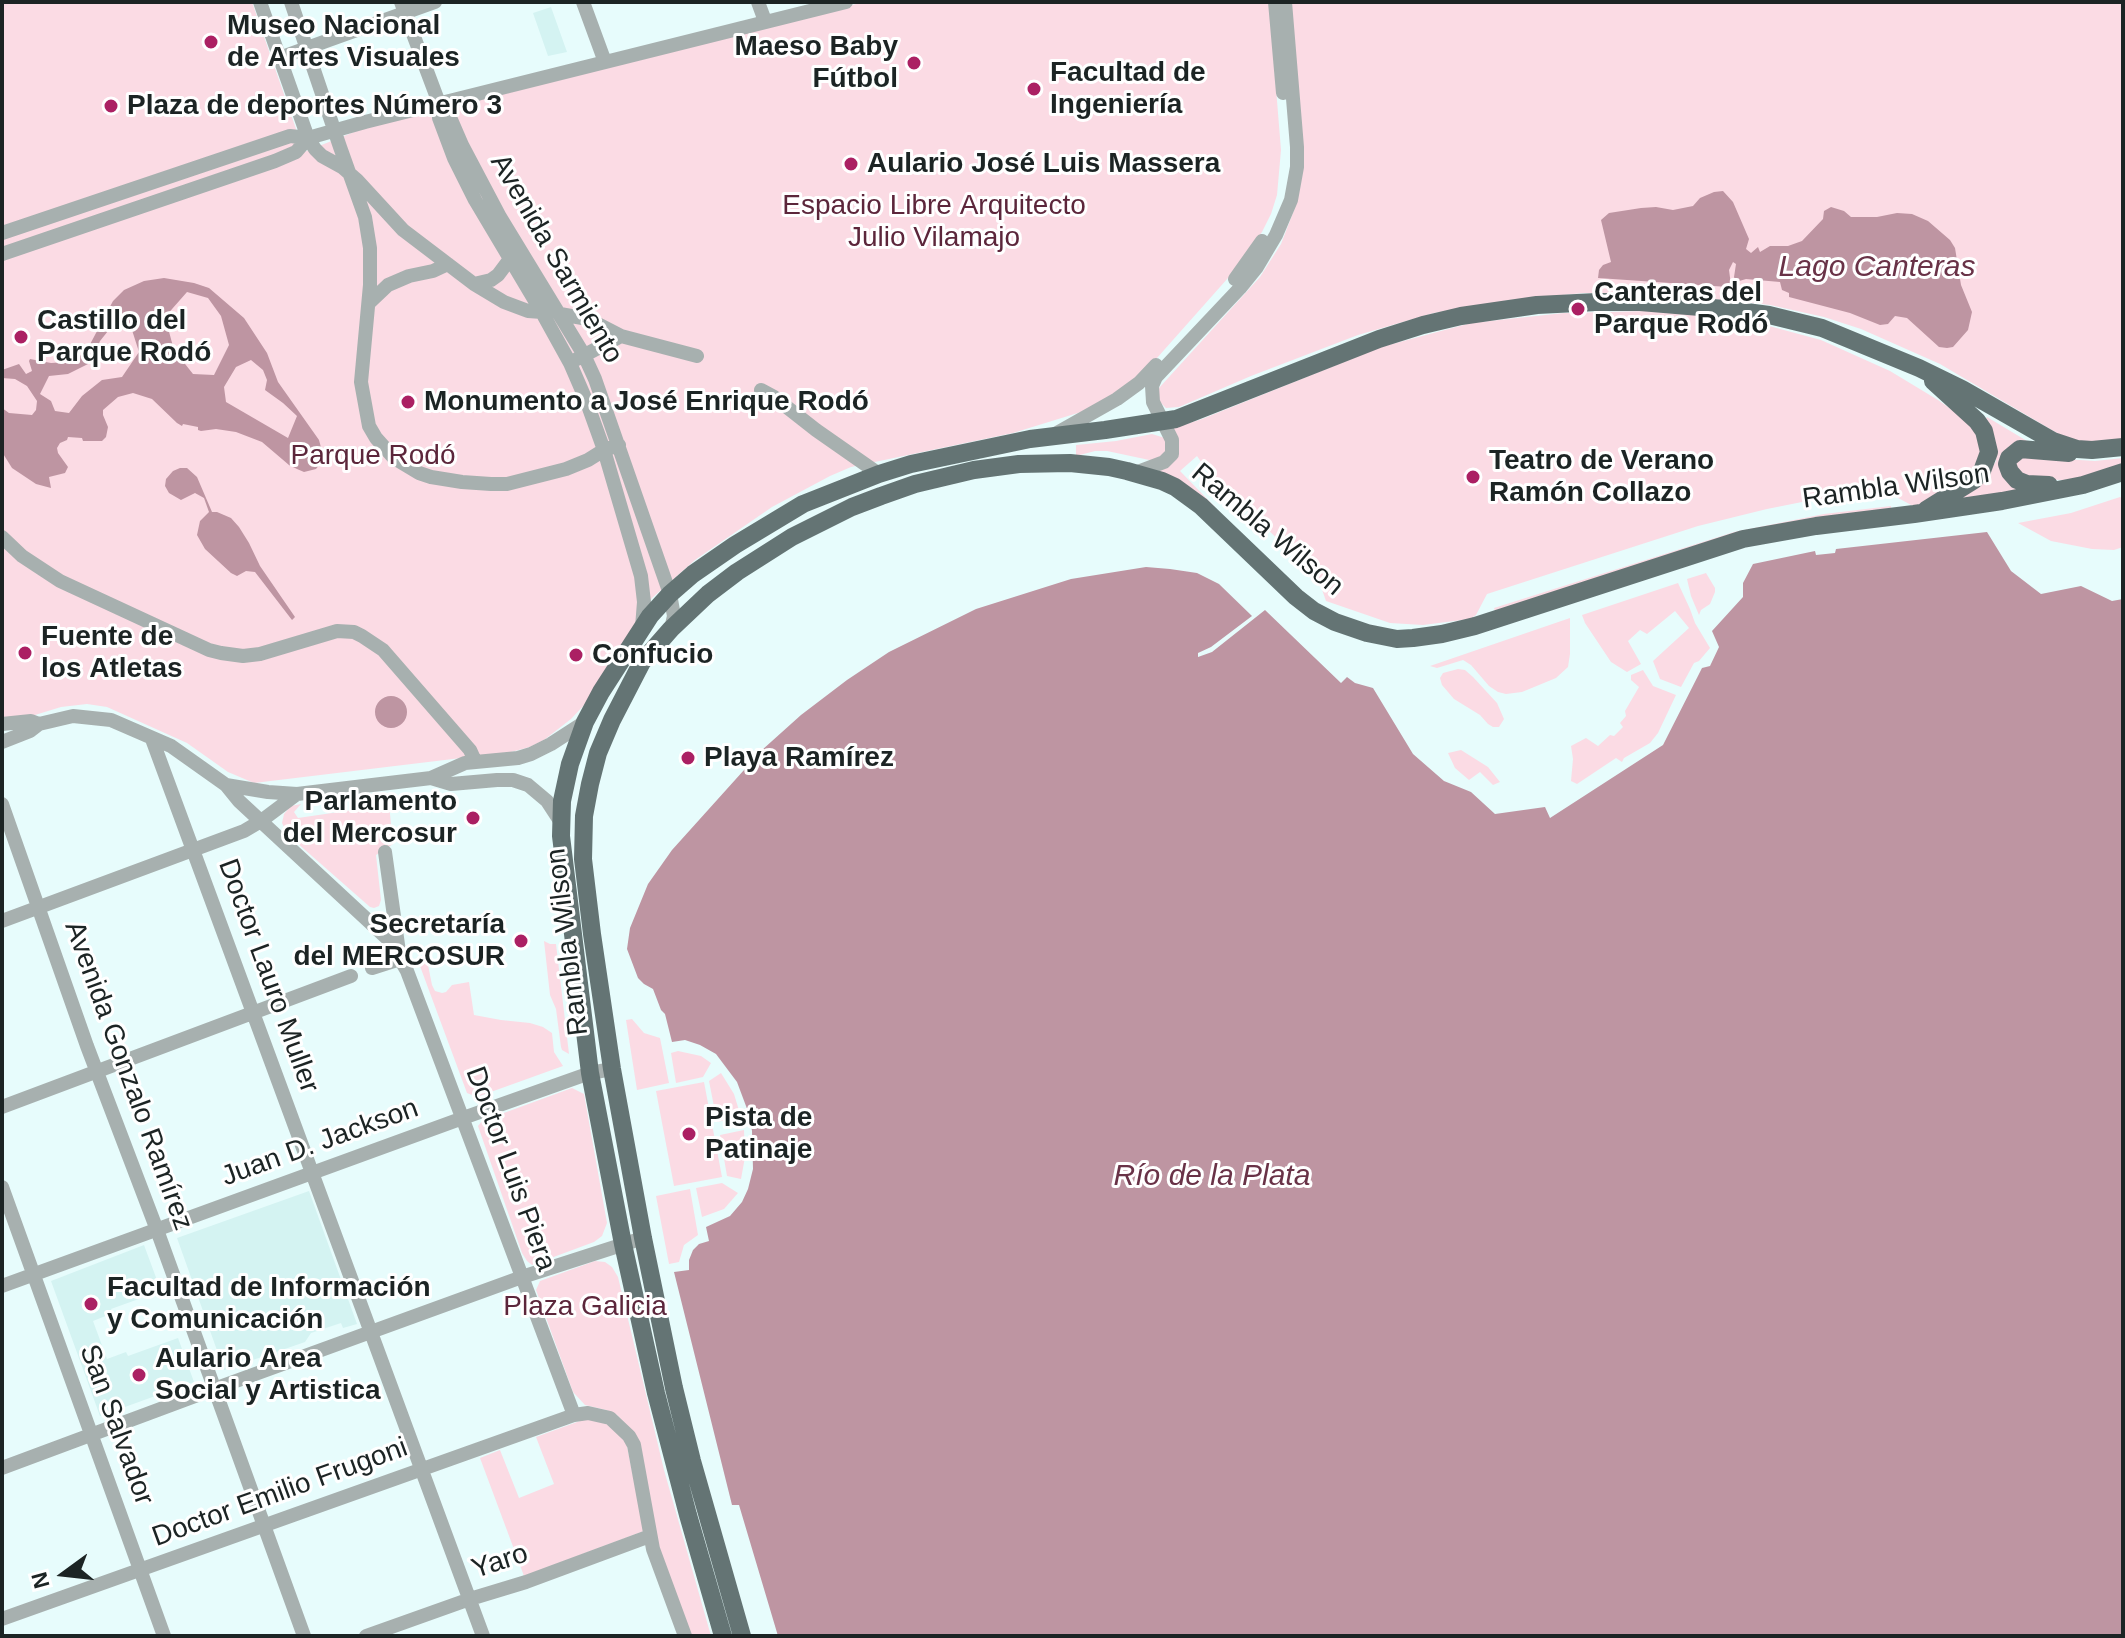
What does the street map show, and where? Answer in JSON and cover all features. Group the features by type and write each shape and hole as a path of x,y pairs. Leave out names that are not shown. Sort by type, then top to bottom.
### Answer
{"main road":[{"name":"Rambla Wilson","path":"723,1636 656,1393 623,1244 590,1073 560,821 570,764 585,722 601,692 642,627 670,594 693,574 792,510 879,474 911,464 1053,436 1163,421 1195,412 1379,339 1423,325 1537,305 1640,302 1711,307 1769,315 1822,328 1962,389 2053,441 2092,450"},
{"path":"1919,368 1977,421 1984,431 1989,452 1982,471 1974,480 1920,514"},
{"path":"2083,485 2027,484 2017,480 2007,464 2009,458 2020,449 2059,453 2123,447"},
{"name":"Rambla Wilson","path":"742,1636 692,1461 643,1238 612,1069 583,859 584,816 594,769 612,720 642,662 708,594 769,550 852,507 915,484 974,470 1019,464 1091,464 1162,481 1188,495 1314,611 1352,628 1397,639 1442,634 1475,626 1743,539 2002,501 2083,485 2123,472"}],"street":[{"path":"260,2 308,138 322,156 350,174 403,230 474,284 504,302 528,311 542,312"},
{"path":"291,2 365,217 370,248 369,303 360,371 369,426 376,438 394,458 431,477 507,484 566,469 619,445"},
{"path":"279,58 403,7 435,2"},
{"path":"583,2 605,62"},
{"path":"758,2 765,21"},
{"path":"2,233 290,136 308,138 846,2"},
{"path":"1053,436 1117,399 1146,377 1235,280 1267,233 1283,192 1288,153 1275,2"},
{"path":"1135,473 1164,462 1172,454 1172,440 1155,407 1152,394 1156,377 1257,267 1276,235 1291,200 1297,147 1285,2"},
{"name":"Avenida Sarmiento","path":"403,7 439,103 449,115 500,217 560,314 595,379 670,594 674,616 671,629"},
{"name":"Avenida Sarmiento","path":"439,103 439,118 454,158 475,200 570,363 586,400 641,576 644,602 642,627"},
{"path":"2,254 275,161 296,152 308,138"},
{"path":"474,284 491,280 510,259"},
{"path":"369,303 388,285 448,264"},
{"path":"560,314 588,319 621,336 697,356"},
{"path":"570,363 621,336"},
{"path":"761,390 879,474"},
{"path":"2,537 22,556 60,581 209,650 243,656 268,653 337,631 354,632 383,650 470,750 475,761"},
{"name":"Doctor Luis Piera","path":"39,724 73,716 111,720 180,751 226,785 239,801 389,940 407,971 574,1415"},
{"path":"2,724 31,721 39,724"},
{"path":"431,778 475,761 531,754 585,722"},
{"path":"2,742 39,724"},
{"name":"Doctor Lauro Muller","path":"152,739 483,1636"},
{"path":"496,759 497,780"},
{"path":"431,778 451,784 513,780 528,785 547,801 560,821"},
{"name":"Doctor Luis Piera","path":"226,785 297,794 431,778"},
{"path":"2,921 244,831 297,794"},
{"name":"Avenida Gonzalo Ramírez","path":"2,804 304,1636"},
{"name":"Doctor Luis Piera","path":"385,852 400,959"},
{"path":"372,968 400,959"},
{"path":"2,1107 351,976"},
{"name":"Juan D. Jackson","path":"2,1286 463,1118 590,1073 612,1069"},
{"name":"San Salvador","path":"2,1187 164,1636"},
{"path":"2,1468 522,1277 643,1238"},
{"path":"574,1415 599,1414 610,1418 629,1436 637,1462 650,1536 685,1636"},
{"name":"Doctor Emilio Frugoni","path":"2,1619 574,1415"},
{"name":"Yaro","path":"366,1636 650,1536"}],"shaded area":[{"path":"551,7 567,52 548,56 533,13"},
{"path":"309,1191 357,1324 343,1328 341,1323 311,1333 305,1342 224,1370 177,1238"},
{"path":"144,1245 161,1291 111,1309 113,1313 93,1321 107,1359 126,1352 128,1356 178,1338 194,1382 100,1416 51,1281"}],"green space":[{"name":"Parque Rodó","path":"2,2 252,2 304,152 359,130 864,2 1269,2 1281,150 1277,195 1262,232 1228,278 1141,376 1120,393 1081,412 1013,433 851,467 772,507 695,560 652,598 586,703 544,740 511,752 254,783 228,772 187,743 107,707 87,704 61,707 22,719 2,721"},
{"path":"1291,2 2123,2 2123,443 2102,444 2067,439 1940,364 1861,329 1824,317 1770,305 1654,293 1584,293 1510,300 1434,313 1358,335 1179,407 1166,408 1159,401 1159,388 1260,277 1281,244 1296,205"},
{"path":"1646,311 1758,323 1821,340 1890,371 1938,400 1976,431 1983,449 1973,469 1926,503 1913,506 1881,491 1767,509 1698,526 1487,594 1476,615 1470,619 1423,625 1390,623 1326,601 1318,578 1208,472 1197,456 1180,471 1216,508 1159,471 1174,428 1381,347 1471,323 1564,313"},
{"path":"1987,417 2032,444 2005,451 2033,489 1960,499 1986,477 1996,461 1995,439 1985,420"},
{"path":"1152,434 1165,438 1168,451 1154,461 1107,451 1076,456 1076,445"},
{"path":"2017,456 2095,461 2123,458 2123,465 2086,478 2034,479 2017,472 2014,460"},
{"path":"2120,497 2123,499 2123,547 2114,550 2051,541 2018,523 2071,513"},
{"path":"1891,506 1708,542 1506,608 1495,611 1494,608 1734,532 1824,514"},
{"path":"1706,573 1715,592 1710,604 1699,615 1687,579"},
{"path":"1678,583 1695,623 1710,648 1694,663 1681,687 1660,679 1653,661 1689,628 1675,611 1647,634 1640,630 1628,641 1641,664 1627,672 1611,662 1582,615"},
{"path":"1570,618 1568,667 1556,678 1522,692 1498,692 1463,660 1437,668 1430,666"},
{"path":"1465,670 1497,703 1504,719 1499,727 1488,724 1480,715 1454,699 1442,685 1440,678 1443,673"},
{"path":"1643,670 1653,686 1676,695 1658,733 1650,743 1622,762 1616,758 1577,784 1571,781 1571,746 1586,738 1598,746 1623,727 1620,723 1639,687 1631,680 1631,675"},
{"path":"1461,750 1488,767 1500,782 1493,785 1480,772 1469,780 1455,768 1448,753"},
{"path":"382,794 388,794 393,844 376,855 381,900 379,906 374,908 288,835 282,823 284,814 291,806 301,804 294,812 298,818 366,808"},
{"path":"544,941 556,944 569,1054 561,1047 556,1009 550,995"},
{"path":"426,955 435,991 446,992 452,985 469,982 474,1015 543,1027 552,1033 554,1052 563,1066 477,1097 467,1093 417,958"},
{"path":"632,1019 644,1033 660,1038 669,1083 637,1090 626,1020"},
{"path":"678,1051 701,1056 711,1063 703,1077 676,1083 671,1053"},
{"path":"721,1073 734,1094 741,1117 717,1122 709,1081"},
{"name":"Pista de Patinaje","path":"704,1082 722,1177 674,1186 656,1091"},
{"path":"572,1088 584,1094 607,1223 602,1236 594,1242 532,1265 522,1253 478,1126 482,1121"},
{"path":"744,1130 745,1157 741,1179 727,1176 720,1135"},
{"path":"722,1183 738,1193 724,1209 702,1217 696,1188"},
{"path":"690,1189 698,1235 684,1245 679,1262 669,1264 656,1196"},
{"name":"Plaza Galicia","path":"595,1261 605,1262 618,1277 664,1470 711,1636 690,1636 655,1540 631,1430 617,1415 585,1405 573,1392 536,1290 540,1281"},
{"path":"596,1417 625,1436 644,1531 524,1576 480,1458 500,1450 519,1498 554,1484 536,1437"}],"water":[{"name":"Lago Canteras","path":"1723,191 1733,202 1749,239 1746,249 1751,253 1758,247 1760,252 1770,246 1788,246 1802,241 1823,219 1824,211 1831,207 1851,217 1897,213 1912,214 1928,221 1955,248 1961,285 1972,312 1968,330 1953,347 1939,347 1907,318 1895,316 1888,324 1880,325 1850,313 1789,297 1789,293 1782,290 1780,282 1746,279 1736,282 1736,264 1733,262 1729,270 1731,285 1728,287 1598,278 1603,265 1611,262 1601,220 1609,213 1656,207 1673,210 1693,206 1700,198"},
{"path":"164,278 209,288 244,318 267,353 278,382 319,440 323,455 316,469 304,472 297,469 262,442 236,432 216,429 201,431 198,427 182,426 152,399 133,393 118,397 103,410 108,427 102,441 68,437 60,443 58,453 68,467 65,473 49,477 51,488 36,484 12,468 2,452 2,408 9,413 32,415 37,401 27,386 15,379 2,378 2,370 19,364 26,374 32,371 30,359 51,363 75,360 87,350 113,301 124,290 144,281","holes":["187,292 208,298 221,316 229,345 214,375 193,374 174,350 165,317","116,321 132,330 139,352 122,377 102,380 82,396 69,413 55,411 51,401 40,394 49,376 68,374 92,362 100,341","251,360 263,370 267,380 265,390 297,416 288,438 226,402 224,387 236,367"]},
{"path":"180,468 187,468 197,477 212,512 231,518 239,527 260,566 295,617 292,620 255,572 246,571 237,576 205,549 197,535 200,521 209,512 204,498 195,493 181,500 169,493 165,486 166,479"},
{"name":"Río de la Plata","path":"1987,532 2011,571 2041,594 2081,586 2112,601 2123,599 2123,1636 778,1636 739,1505 732,1505 674,1272 689,1270 693,1250 709,1241 706,1227 730,1216 742,1202 753,1169 749,1114 737,1082 716,1054 685,1040 672,1042 665,1014 653,989 638,978 627,949 630,928 648,884 672,850 762,750 801,715 889,652 976,609 1071,579 1146,567 1170,569 1197,573 1219,584 1252,616 1198,653 1198,657 1212,652 1265,610 1341,683 1347,677 1355,683 1373,688 1413,754 1444,781 1471,792 1495,814 1545,807 1550,818 1663,745 1702,668 1710,666 1719,647 1712,631 1743,597 1743,583 1753,564 1815,551 1816,555 1835,553 1836,549"},
{"path":"391,696 402,701 407,712 402,723 391,728 380,723 375,712 380,701"}],"place":[{"name":"Museo Nacional de Artes Visuales","path":"211,42"},
{"name":"Maeso Baby Fútbol","path":"914,63"},
{"name":"Facultad de Ingeniería","path":"1034,89"},
{"name":"Plaza de deportes Número 3","path":"111,106"},
{"name":"Aulario José Luis Massera","path":"851,164"},
{"name":"Canteras del Parque Rodó","path":"1578,309"},
{"name":"Castillo del Parque Rodó","path":"21,337"},
{"name":"Monumento a José Enrique Rodó","path":"408,402"},
{"name":"Teatro de Verano Ramón Collazo","path":"1473,477"},
{"name":"Fuente de los Atletas","path":"25,653"},
{"name":"Confucio","path":"576,655"},
{"name":"Playa Ramírez","path":"688,758"},
{"name":"Parlamento del Mercosur","path":"473,818"},
{"name":"Secretaría del MERCOSUR","path":"521,941"},
{"name":"Pista de Patinaje","path":"689,1134"},
{"name":"Facultad de Información y Comunicación","path":"91,1304"},
{"name":"Aulario Area Social y Artistica","path":"139,1375"}],"park label":[{"name":"Espacio Libre Arquitecto Julio Vilamajo","path":"934,222"}]}
